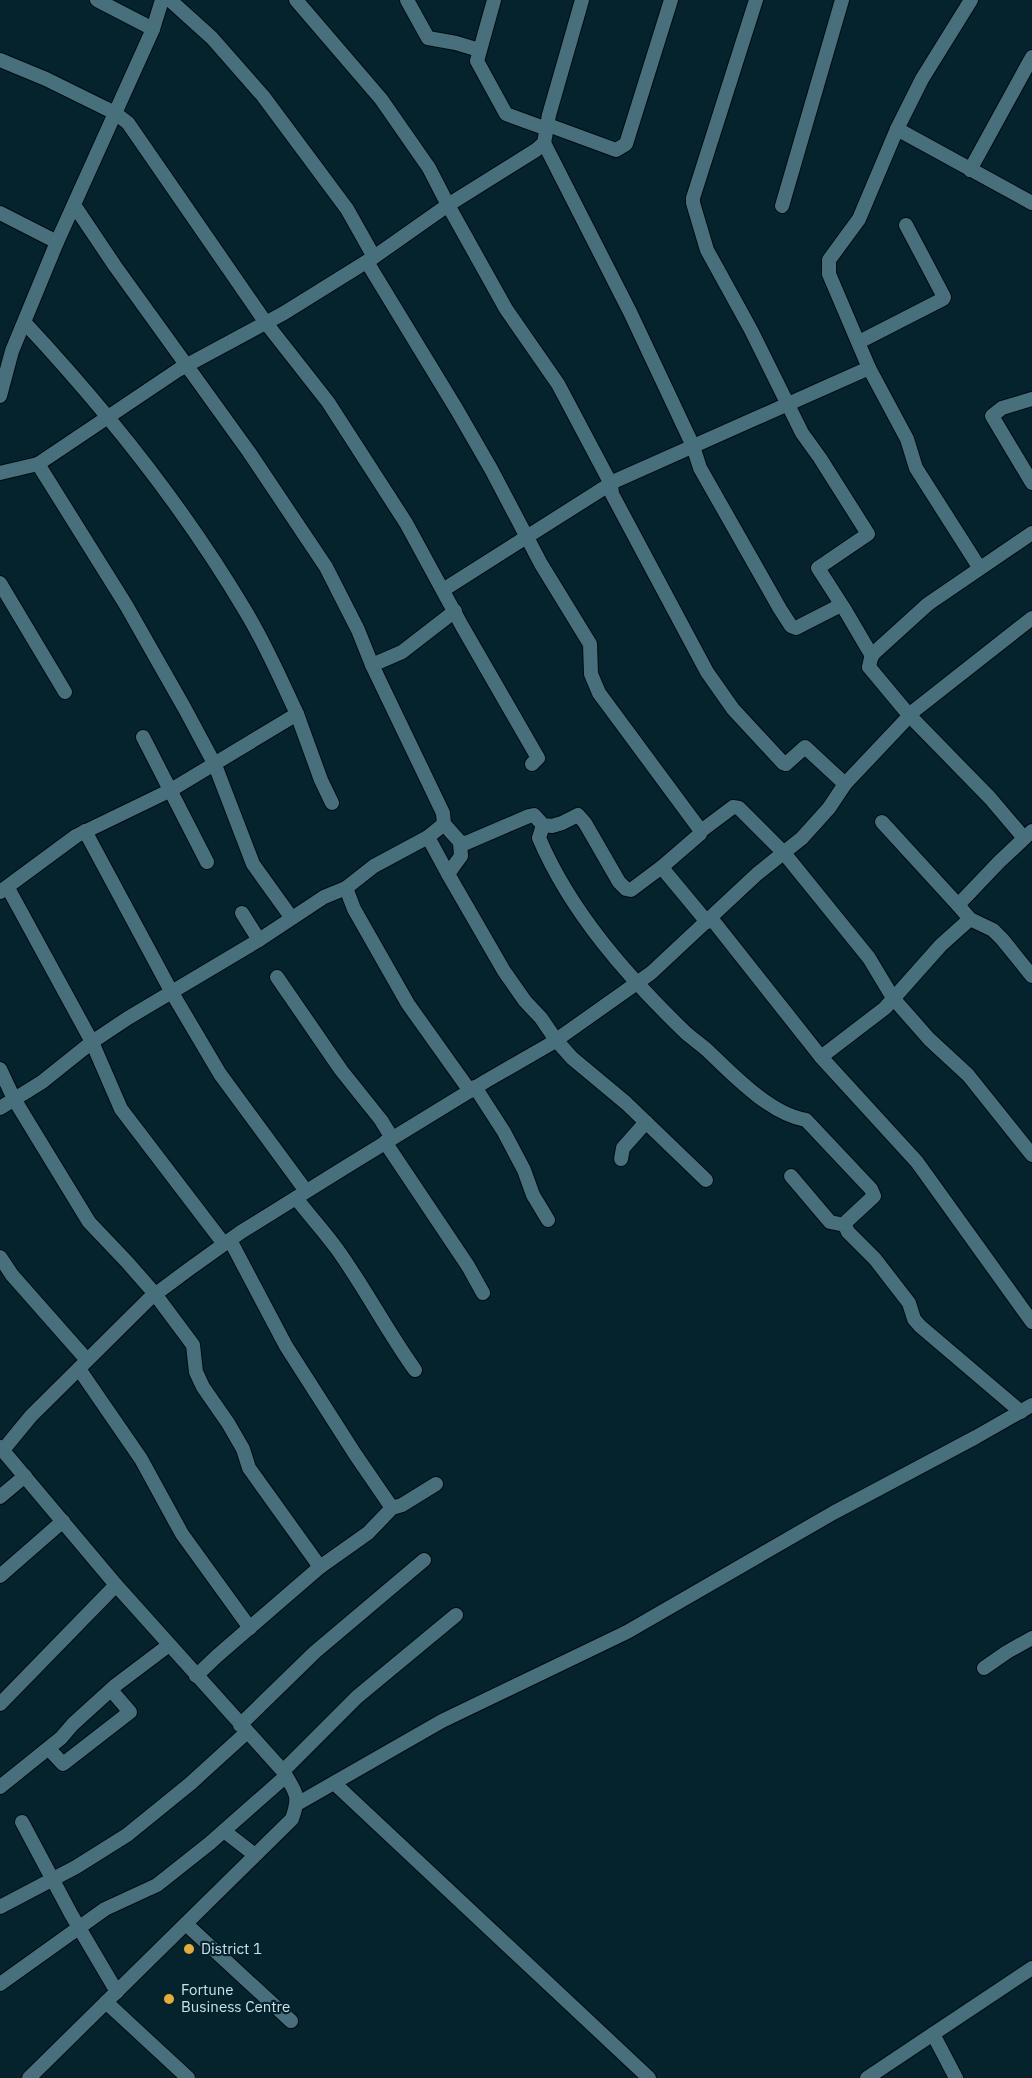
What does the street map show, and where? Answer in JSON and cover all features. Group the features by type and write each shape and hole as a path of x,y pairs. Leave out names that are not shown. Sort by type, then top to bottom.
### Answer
{"street":[{"path":"97,0 153,29"},
{"path":"0,396 12,351 57,242 153,29 162,0"},
{"path":"170,0 212,38 263,96 347,209 371,260 590,644 591,674 598,693 700,831"},
{"path":"296,0 381,99 429,168 506,309 558,384 611,484 612,494 707,672 733,709 783,763 786,764 805,747 845,784"},
{"path":"407,0 428,38 479,50"},
{"path":"494,0 477,61 506,114 616,150 626,144 671,0"},
{"path":"582,0 544,143 630,312 693,446 700,468 750,560 791,626 796,628 842,605"},
{"path":"756,0 693,203 706,250 751,330 787,405 802,433 868,534 818,568 872,656"},
{"path":"782,206 842,0"},
{"path":"971,0 922,79 897,129 859,219 829,260 829,274 869,369 900,424 924,483 979,567"},
{"path":"970,170 1032,57"},
{"path":"0,60 46,79 115,113 128,123 266,324 328,402 406,523 538,759 532,764"},
{"path":"897,129 1032,203"},
{"path":"0,473 38,464 152,386 266,324 371,260 448,205 544,143"},
{"path":"75,205 115,266 249,452 326,567 358,630 372,665 443,813 444,824 460,842 461,856 448,874"},
{"path":"0,213 57,242"},
{"path":"859,342 944,297 906,225"},
{"path":"25,323 109,417 174,502 217,564 267,650 297,714 321,780 332,803"},
{"path":"443,590 611,484 869,369"},
{"path":"1032,399 1002,408 992,416 1032,483"},
{"path":"38,464 126,605 215,765 253,864 291,917"},
{"path":"958,905 1028,834 909,715 871,670 870,663 872,656 928,604 979,567 1032,533"},
{"path":"0,584 33,635 65,692"},
{"path":"372,665 402,652 454,611"},
{"path":"29,2078 292,1819 297,1804 294,1788 284,1774 116,1585 2,1449 31,1416 155,1294 227,1242 388,1140 556,1040 651,974 729,898 802,837 829,808 845,784 909,715 1032,618"},
{"path":"297,714 171,790 85,831 54,851 4,890 92,1042 121,1109 227,1242 318,1398 392,1508"},
{"path":"143,737 207,862"},
{"path":"460,842 469,842 529,816 534,815 543,825 552,826 578,814 619,882 631,890 663,866 700,834 700,831 736,806 784,852 876,966 893,998 929,1039 968,1075 1032,1155"},
{"path":"882,822 970,919 993,930 1032,976"},
{"path":"0,1108 42,1082 92,1042 171,991 259,940 324,897 346,888 374,866 428,837 444,824"},
{"path":"543,825 539,838 568,896 612,954 687,1034 726,1070 780,1111 794,1118 806,1120 871,1189 874,1196 845,1225"},
{"path":"85,831 171,991 220,1074 337,1248 396,1344 415,1370"},
{"path":"428,837 504,971 556,1040 572,1058 626,1103 706,1180"},
{"path":"663,866 663,869 709,920 821,1057 917,1162 1032,1322"},
{"path":"346,888 354,909 408,1004 504,1132 524,1170 533,1195 548,1220"},
{"path":"242,913 259,940"},
{"path":"821,1057 885,1008 941,945 970,919"},
{"path":"277,977 341,1070 381,1120 388,1140 483,1293"},
{"path":"0,1069 14,1099 90,1222 155,1294 193,1345 199,1379 243,1449 249,1468 320,1567"},
{"path":"621,1159 623,1148 646,1122"},
{"path":"790,1176 830,1222 845,1225"},
{"path":"297,1804 442,1721 627,1632 832,1513 1027,1409 920,1326 914,1319 909,1303 875,1259 848,1232 845,1225"},
{"path":"0,1257 83,1365 141,1459 182,1534 250,1628"},
{"path":"0,1497 25,1476"},
{"path":"196,1676 320,1567 368,1533 392,1508 402,1505 436,1484"},
{"path":"0,1576 63,1521"},
{"path":"0,1907 53,1880 127,1835 191,1783 315,1652 424,1560"},
{"path":"0,1704 116,1585"},
{"path":"0,1984 105,1910 157,1886 224,1831 284,1774 357,1697 456,1615"},
{"path":"984,1668 1032,1638"},
{"path":"0,1787 49,1749 72,1724 111,1690 169,1645"},
{"path":"49,1749 63,1764 130,1712 111,1690"},
{"path":"94,1706 112,1725"},
{"path":"334,1783 649,2078"},
{"path":"22,1822 99,1965 117,1992"},
{"path":"224,1831 255,1855"},
{"path":"186,1923 291,2020"},
{"path":"867,2078 1032,1968"},
{"path":"106,2002 188,2078"},
{"path":"933,2034 956,2078"}],"place":[{"name":"District 1","path":"189,1949"},
{"name":"Fortune Business Centre","path":"169,1999"}]}
